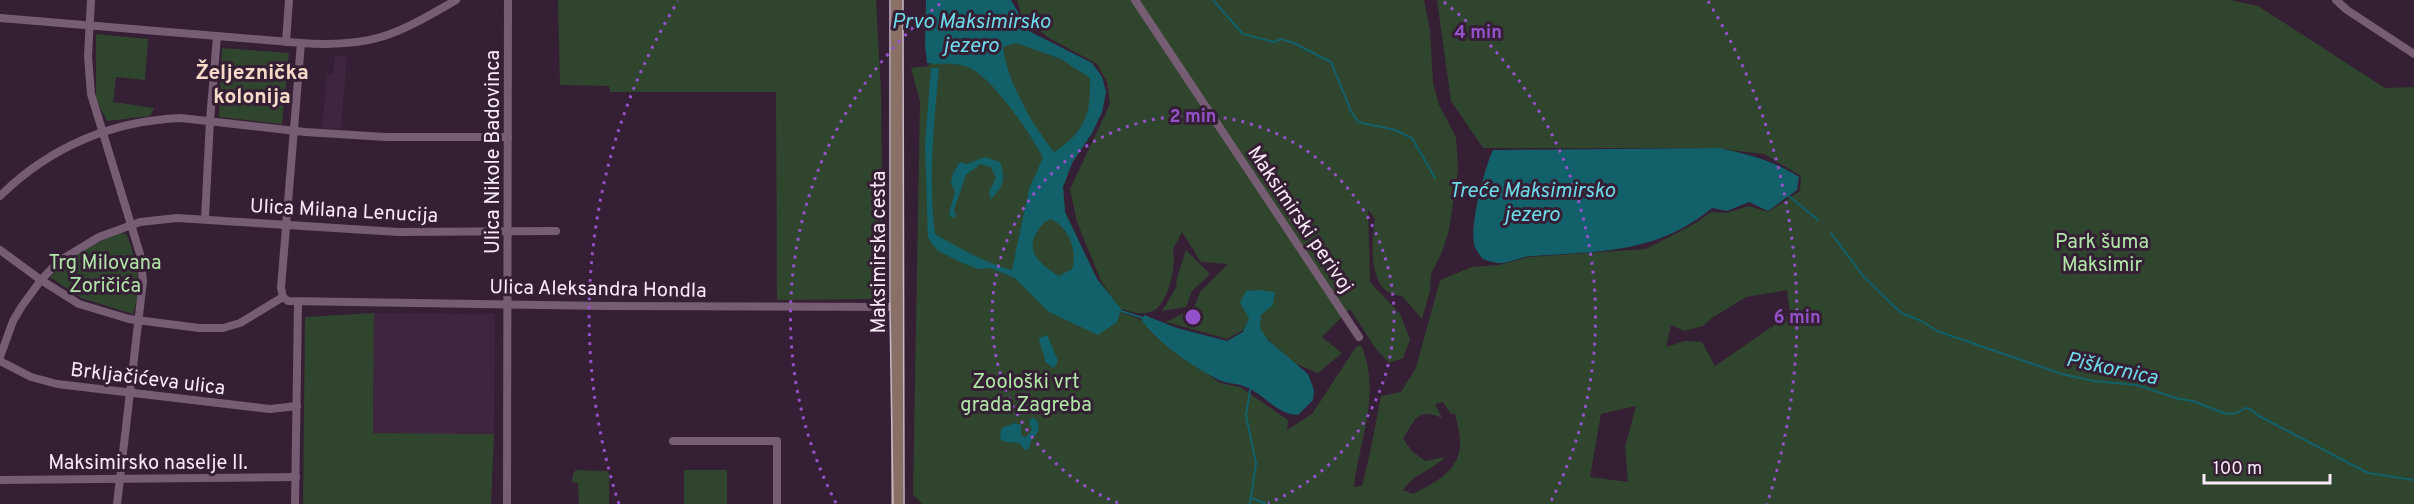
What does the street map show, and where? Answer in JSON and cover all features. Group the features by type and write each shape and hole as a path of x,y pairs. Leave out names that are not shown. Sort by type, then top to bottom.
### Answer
{"main road":[{"name":"Maksimirska cesta","path":"897,0 898,503"}],"street":[{"path":"91,0 88,80 140,254 143,281 117,504"},
{"path":"286,42 289,0"},
{"path":"0,18 345,45 377,39 412,25 456,0"},
{"name":"Ulica Nikole Badovinca","path":"507,504 508,0"},
{"name":"Maksimirski perivoj","path":"1135,0 1359,337"},
{"path":"2336,0 2347,10 2414,54"},
{"path":"205,219 210,120 218,36"},
{"path":"295,504 298,303 288,301 283,297 281,288 301,43"},
{"path":"0,196 41,162 73,143 103,131 167,118 403,138 508,137"},
{"name":"Ulica Milana Lenucija","path":"131,225 162,219 205,219 398,232 556,231"},
{"path":"0,359 15,317 41,280 59,261 99,237 131,225"},
{"path":"0,250 79,304 115,316 140,321 199,328 223,328 240,323 283,297"},
{"name":"Ulica Aleksandra Hondla","path":"298,303 897,307"},
{"name":"Brkljačićeva ulica","path":"0,359 37,380 270,408 297,406"},
{"path":"673,441 777,441 777,504"},
{"name":"Maksimirsko naselje II.","path":"0,480 296,477"}],"shaded area":[{"path":"347,55 341,129 322,128 327,74 333,74 335,56"},
{"path":"374,313 495,314 494,434 373,433"}],"green space":[{"path":"558,0 876,0 881,92 883,299 777,300 776,92 610,92 609,86 560,85"},
{"name":"Park šuma Maksimir","path":"1017,0 1424,0 1430,31 1433,83 1439,105 1456,137 1458,170 1449,230 1442,252 1431,274 1430,291 1422,319 1402,296 1390,293 1382,286 1377,277 1373,253 1375,218 1368,210 1370,282 1400,314 1410,339 1403,358 1389,363 1376,349 1350,309 1322,337 1342,353 1318,373 1294,363 1252,325 1227,339 1166,322 1194,308 1200,292 1228,264 1201,262 1182,232 1173,249 1174,265 1170,285 1162,303 1156,309 1146,313 1122,309 1120,312 1142,320 1173,350 1220,383 1240,387 1288,420 1287,430 1312,414 1356,347 1361,345 1367,363 1369,399 1354,487 1362,486 1381,396 1401,392 1416,368 1440,280 1472,267 1499,265 1529,257 1646,249 1696,223 1711,212 1727,213 1749,206 1768,212 1800,191 1801,176 1764,154 1711,148 1483,148 1451,101 1437,0 2230,0 2258,6 2385,88 2414,87 2414,504 922,504 913,494 920,101 911,68 928,66 932,61 1014,33 1062,49 1092,63 1102,77 1106,92 1102,112 1092,133 1072,163 1063,187 1065,212 1097,279 1112,296 1102,283 1077,222 1070,189 1110,104 1107,82 1097,64 1049,38 1022,17","holes":["1787,290 1790,314 1715,366 1702,342 1685,341 1666,347 1671,325 1684,331 1703,326 1746,297","1443,402 1451,414 1455,414 1460,438 1458,455 1455,463 1444,476 1413,494 1403,490 1445,457 1425,461 1412,451 1403,439 1418,417 1427,414 1442,418 1435,404","1636,406 1625,447 1628,482 1590,477 1601,414"]},
{"path":"96,34 148,39 145,80 116,77 113,102 154,108 150,116 107,121 96,100"},
{"path":"222,48 289,53 282,124 219,117"},
{"name":"Trg Milovana Zoričića","path":"121,231 122,234 126,233 138,277 139,290 133,314 81,298 50,277 81,251"},
{"path":"1186,250 1210,274 1192,291 1186,307 1162,311 1177,286 1176,281"},
{"path":"374,313 373,433 494,434 491,504 303,504 305,317"},
{"path":"576,470 607,471 609,474 609,504 579,504 578,483 572,482"},
{"path":"684,470 727,470 727,504 684,504"}],"water":[{"name":"Prvo Maksimirsko jezero","path":"926,0 1011,0 1029,31 1092,63 1102,77 1106,92 1102,112 1092,133 1072,163 1063,187 1065,212 1097,279 1121,309 1117,322 1098,335 1049,312 1015,278 990,268 978,269 960,262 937,250 928,238 925,144 931,68 939,68 932,172 935,234 982,259 1012,270 1029,189 1043,158 1020,120 986,80 965,66 927,63","holes":["1016,43 1061,59 1090,78 1089,102 1084,121 1073,137 1054,152 1029,116 1015,88 1005,60 1003,47","1051,219 1067,234 1074,255 1072,269 1059,276 1041,263 1033,246 1038,230"]},
{"name":"Treće Maksimirsko jezero","path":"1719,148 1760,159 1789,171 1799,177 1797,190 1768,211 1749,202 1727,211 1712,208 1670,234 1649,242 1605,251 1528,256 1501,263 1483,259 1475,247 1473,239 1476,213 1482,183 1493,150"},
{"path":"985,157 1000,162 1003,177 999,190 991,199 989,192 996,178 991,167 980,164 966,175 954,210 956,216 952,218 949,214 955,192 951,183 953,173 960,162 967,164"},
{"path":"1246,291 1275,292 1273,305 1261,315 1260,328 1268,340 1308,374 1314,390 1313,400 1298,415 1283,411 1253,390 1222,381 1199,369 1166,345 1142,320 1144,315 1177,328 1227,341 1243,332 1249,318 1240,303"},
{"path":"1047,335 1057,358 1054,368 1045,362 1039,338"},
{"path":"1033,417 1038,422 1038,430 1031,440 1029,449 1025,450 1019,443 1005,442 1000,438 1002,428 1014,423 1021,425 1021,435 1026,437 1032,430 1029,421"}],"waterway":[{"path":"1213,0 1243,34 1274,42 1281,39 1294,43 1331,62 1351,111 1358,122 1395,130 1412,138 1435,178"},
{"name":"Piškornica","path":"1789,196 1818,220"},
{"name":"Piškornica","path":"1831,233 1863,276 1901,313 1922,321 1937,331 2062,374 2094,381 2137,385 2179,399 2193,401 2226,414 2237,413 2245,408 2250,409 2259,416 2368,473 2414,480"},
{"path":"1121,311 1143,318"},
{"path":"1250,390 1246,415 1256,463 1250,504"},
{"path":"1252,498 1266,504"}],"tram line":[{"path":"890,0 890,307 893,504"},
{"path":"903,0 904,504"}],"district":[{"name":"Željeznička kolonija","path":"252,84"}],"park label":[{"name":"Zoološki vrt grada Zagreba","path":"1026,392"}]}
